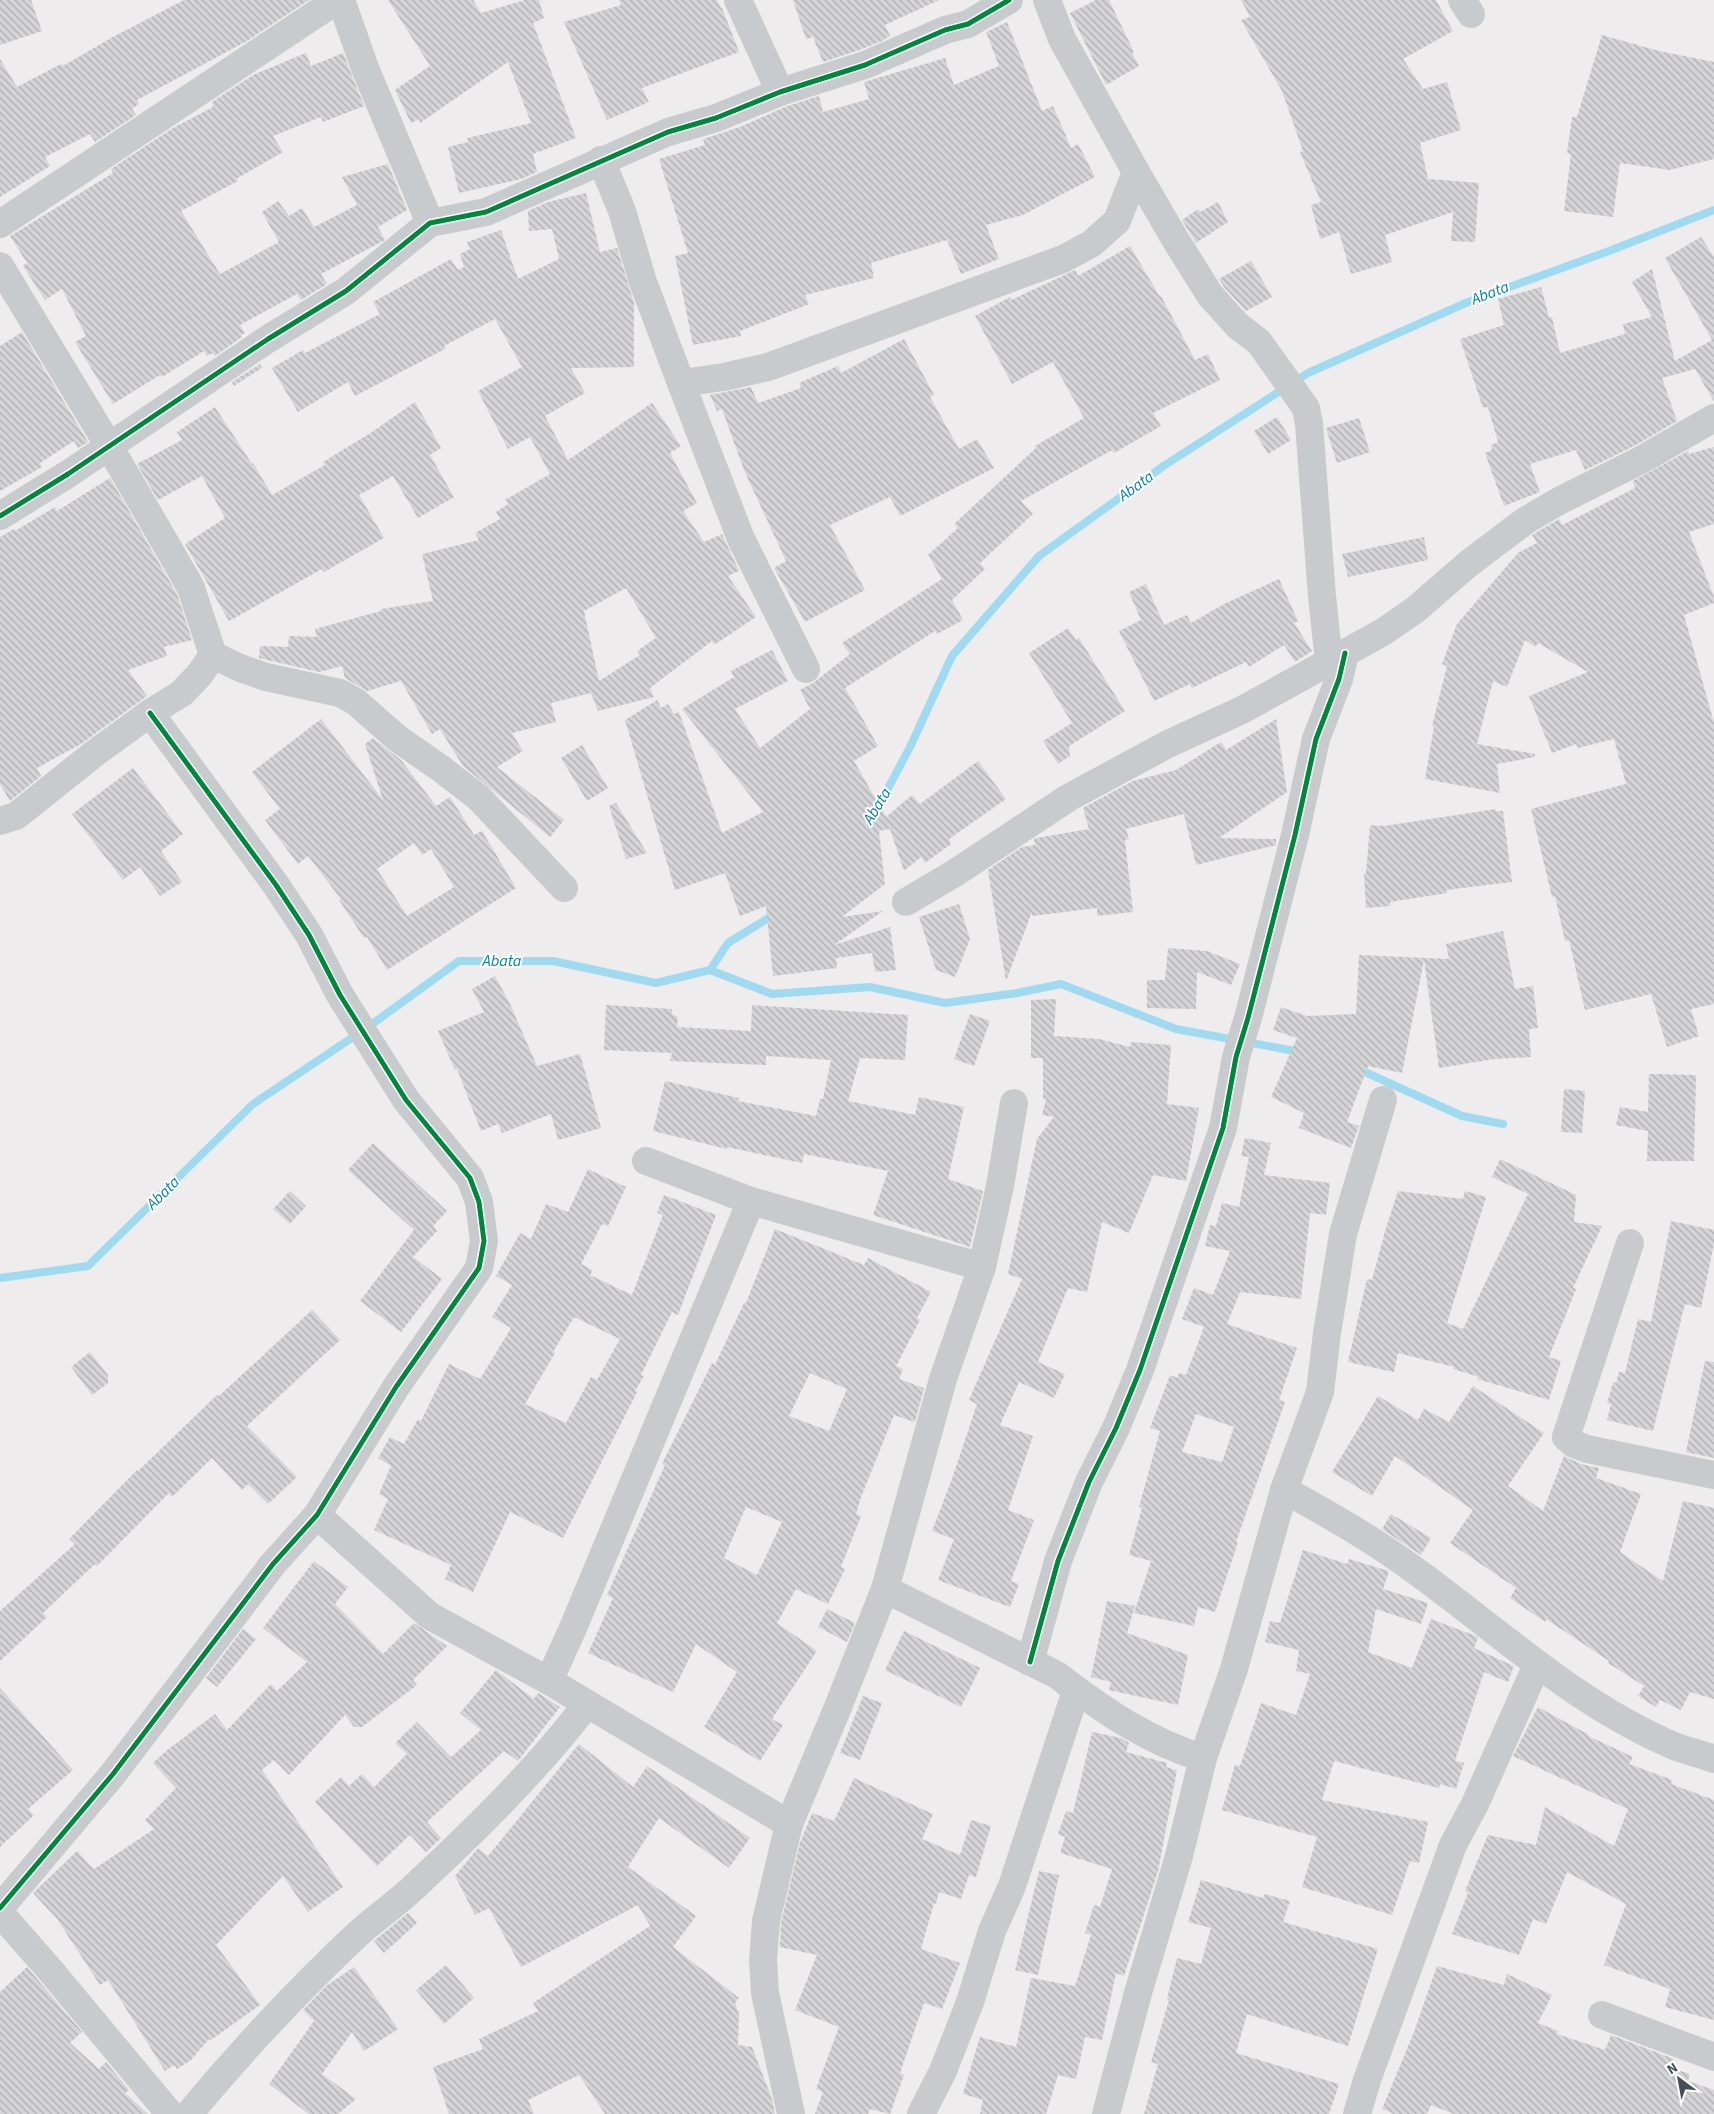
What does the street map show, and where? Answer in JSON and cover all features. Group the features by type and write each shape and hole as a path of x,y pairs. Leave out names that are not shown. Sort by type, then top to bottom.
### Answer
{"street":[{"path":"0,224 337,0"},
{"path":"341,0 365,68 430,223"},
{"path":"738,0 780,92"},
{"path":"0,516 109,446 268,339 346,291 430,223 486,212 668,132 716,118 780,92 865,65 944,30 968,24 1009,0"},
{"path":"1030,1662 1058,1561 1089,1482 1116,1428 1140,1370 1223,1128 1236,1057 1248,1018 1295,835 1316,739 1339,679 1337,658 1322,596 1309,424 1306,408 1259,342 1238,326 1210,295 1136,172 1062,39 1047,0"},
{"path":"601,160 622,211 644,282 680,384 741,538 806,669"},
{"path":"680,384 724,378 768,367 1063,259 1091,244 1117,221 1136,172"},
{"path":"0,266 109,446 191,588 213,655 240,668 266,677 340,693 356,702 397,738 479,798 564,888"},
{"path":"906,902 955,873 1068,798 1168,744 1242,710 1383,632 1415,610 1468,564 1525,521 1559,501 1641,460 1714,418"},
{"path":"0,820 16,816 95,753 150,713 182,693 200,674 213,655"},
{"path":"0,1908 113,1774 273,1564 318,1515 396,1387 478,1268 484,1241 479,1202 470,1178 406,1100 340,995 310,935 276,885 150,713"},
{"path":"1106,2114 1138,1993 1179,1856 1203,1758 1234,1669 1284,1490 1320,1392 1327,1332 1343,1234 1383,1100"},
{"path":"791,2114 765,1993 763,1960 766,1921 789,1824 885,1589 943,1379 982,1267 1000,1186 1014,1103"},
{"path":"646,1161 751,1201 982,1267"},
{"path":"549,1682 751,1201"},
{"path":"1630,1244 1566,1437 1574,1444 1587,1449 1714,1475"},
{"path":"1284,1490 1341,1521 1420,1574 1537,1665 1615,1717 1675,1746 1714,1758"},
{"path":"318,1515 430,1616 587,1704 789,1824"},
{"path":"885,1589 1056,1675 1076,1691 1151,1738 1203,1758"},
{"path":"1357,2114 1367,2080 1418,1946 1453,1845 1475,1804 1537,1665"},
{"path":"921,2114 943,2071 970,2002 992,1931 1012,1886 1076,1691"},
{"path":"189,2114 225,2070 297,1993 362,1931 412,1889 466,1837 558,1741 587,1704"},
{"path":"0,1914 50,1970 170,2114"},
{"path":"1602,2015 1714,2057"}],"building":[{"path":"0,0 31,0 42,31 0,45"},
{"path":"184,0 309,0 247,41 137,100 139,104 132,109 136,115 95,142 90,134 45,157 50,166 0,197 0,59 17,87 61,64 63,66 111,38"},
{"path":"388,0 473,0 481,13 525,0 539,0 544,18 533,23 576,138 533,154 537,172 521,179 459,193 448,147 468,142 467,138 531,123 508,62 420,123 419,119 411,123 395,90 430,66"},
{"path":"619,0 717,0 739,52 642,88 649,102 607,120 564,22 621,5"},
{"path":"793,0 939,0 885,25 890,36 882,41 823,62 813,37 806,39"},
{"path":"1096,0 1109,0 1139,66 1106,85 1070,13"},
{"path":"1241,0 1436,0 1453,31 1403,59 1423,89 1447,82 1461,130 1420,143 1428,179 1479,183 1475,242 1451,241 1453,212 1385,235 1392,262 1351,274 1339,232 1320,239 1311,205 1321,202 1300,152 1303,151 1282,91 1241,20 1250,17"},
{"path":"1007,22 1042,111 1053,106 1071,148 1078,144 1095,177 1023,215 986,225 999,259 961,274 947,240 871,263 874,278 805,295 809,304 740,331 741,336 693,345 675,256 688,253 659,159 705,145 703,139 740,127 785,107 819,96 823,112 869,99 864,82 945,58 954,85 999,66 986,32"},
{"path":"1602,35 1659,51 1714,62 1714,159 1670,170 1620,163 1613,217 1564,211 1571,154 1567,153 1572,117 1577,117"},
{"path":"306,53 311,66 343,53 364,106 323,122 321,117 273,136 283,152 236,179 238,181 181,211 220,274 279,242 262,212 278,201 289,216 302,208 314,227 357,205 342,177 388,164 407,210 378,227 385,240 321,274 327,284 301,300 297,294 240,325 245,333 241,335 242,337 215,356 213,353 207,356 204,351 113,404 75,342 86,336 62,289 45,300 23,266 27,263 10,236 113,173 111,169 173,128 213,107 212,102 253,75"},
{"path":"586,193 600,252 617,248 634,303 634,367 571,368 585,393 545,416 568,460 652,403 681,446 670,453 697,503 683,511 704,542 722,534 739,571 728,576 756,617 714,645 712,641 650,688 654,697 598,711 591,693 551,703 556,722 512,733 523,751 497,767 564,820 550,837 463,766 440,729 432,734 401,681 367,691 345,678 342,666 319,672 259,658 260,646 288,647 289,636 317,637 315,629 381,611 381,609 433,601 422,554 479,540 475,533 500,519 496,512 508,504 505,500 550,474 530,437 508,449 478,391 522,367 495,319 444,346 445,349 355,396 348,382 298,412 272,368 303,350 305,353 380,314 373,302 451,259 458,270 464,267 460,254 470,249 467,242 501,230 518,279 559,259 552,229 529,231 528,211 548,202","holes":["626,588 656,638 637,651 640,655 599,681 584,611"]},
{"path":"1218,202 1228,222 1196,243 1182,220 1198,209 1200,212"},
{"path":"1701,237 1714,257 1714,402 1695,369 1662,378 1677,421 1634,446 1585,470 1576,450 1530,464 1540,492 1504,506 1485,453 1492,450 1491,445 1498,442 1488,407 1483,408 1460,339 1504,325 1498,299 1541,287 1549,317 1552,317 1560,353 1625,334 1623,324 1652,317 1632,282 1652,269 1675,361 1712,340 1665,258"},
{"path":"1130,246 1161,296 1195,360 1208,354 1220,380 1153,413 1161,426 1114,453 1112,450 1021,501 1033,514 980,563 985,569 952,600 963,620 937,634 935,631 845,688 878,746 854,761 886,817 912,795 920,804 978,761 1006,799 949,839 951,844 925,863 921,857 904,871 890,829 879,831 885,884 842,917 883,911 834,945 890,927 896,970 875,972 872,953 836,958 837,968 773,976 766,906 740,916 725,873 675,890 625,720 657,700 661,708 668,704 674,714 679,712 722,833 763,812 682,709 734,677 731,671 772,650 788,681 735,709 760,748 810,709 800,690 813,683 850,654 842,643 942,579 928,555 958,528 954,524 1036,448 1035,446 1084,418 1053,362 1012,384 975,316 1010,297 1011,300 1075,270 1078,276"},
{"path":"1251,261 1272,297 1246,311 1219,279"},
{"path":"22,332 88,442 78,448 74,441 40,463 42,467 0,491 0,346"},
{"path":"904,339 934,395 930,397 959,449 977,439 994,468 900,516 890,497 830,525 865,590 805,622 774,568 786,561 744,470 722,409 717,411 710,395 751,387 758,403 801,388 799,383 838,366 841,373"},
{"path":"260,364 262,368 234,386 232,382"},
{"path":"415,402 441,448 430,455 454,497 418,518 393,476 359,495 384,538 324,572 322,569 229,621 185,544 225,518 202,476 158,500 137,464 182,440 177,432 215,407 272,495 325,465 323,462 369,434"},
{"path":"1277,417 1291,440 1268,454 1254,431"},
{"path":"1359,418 1370,452 1337,463 1326,428"},
{"path":"1714,447 1714,524 1689,532 1714,597 1714,603 1684,615 1714,723 1714,1004 1691,1009 1699,1036 1667,1047 1651,994 1585,1010 1569,940 1565,941 1555,896 1552,897 1531,809 1626,784 1614,739 1578,748 1576,744 1552,753 1529,696 1588,672 1538,643 1535,647 1525,640 1507,687 1493,681 1477,744 1535,754 1535,757 1497,764 1500,793 1425,779 1434,727 1432,726 1447,666 1442,664 1457,624 1518,553 1537,543 1532,535 1559,519 1562,525 1635,488 1633,481 1688,451 1689,454"},
{"path":"110,478 177,594 192,640 164,647 167,656 128,670 147,696 81,744 37,768 41,776 10,801 0,784 0,537 14,529 15,531 55,507 57,511"},
{"path":"1424,537 1428,560 1348,577 1342,554"},
{"path":"1279,579 1298,621 1294,623 1312,651 1295,662 1284,645 1249,667 1246,662 1192,688 1190,684 1154,701 1119,631 1141,620 1129,592 1146,584 1164,625 1187,615 1191,623 1224,604"},
{"path":"1068,628 1076,640 1079,638 1125,711 1069,746 1070,756 1058,764 1043,741 1072,723 1029,653"},
{"path":"321,719 383,800 365,744 373,738 401,760 436,806 450,797 474,835 482,831 516,888 387,970 367,937 364,938 339,900 341,899 308,856 298,864 265,820 280,809 252,772","holes":["414,843 422,855 431,849 454,887 407,916 377,869"]},
{"path":"1276,719 1287,792 1219,838 1276,839 1276,845 1196,865 1184,814 1126,829 1129,839 1125,840 1133,912 1097,916 1097,908 1032,916 1032,912 1006,981 988,870 1022,847 1035,845 1034,839 1036,838 1089,829 1083,808 1133,781 1176,770 1221,742 1226,750"},
{"path":"582,745 608,788 587,801 561,758"},
{"path":"133,768 183,834 161,851 182,882 160,896 140,867 123,880 72,814"},
{"path":"616,803 647,853 626,859 609,806"},
{"path":"1496,809 1495,811 1503,811 1512,882 1446,890 1447,893 1390,902 1390,906 1366,908 1364,873 1366,873 1370,825 1384,826"},
{"path":"959,904 970,939 955,977 936,970 919,917"},
{"path":"1503,931 1515,989 1533,986 1538,1028 1529,1029 1531,1057 1495,1059 1439,1068 1424,960 1402,1073 1368,1066 1347,1122 1359,1126 1351,1148 1299,1128 1304,1113 1271,1097 1297,1038 1273,1030 1281,1007 1307,1016 1356,1014 1359,955 1449,959 1446,944"},
{"path":"1168,948 1207,951 1240,964 1231,985 1197,972 1196,1009 1147,1008 1147,980 1165,980"},
{"path":"495,976 510,1004 537,1066 580,1054 601,1128 558,1140 551,1114 502,1133 498,1124 481,1131 457,1069 455,1070 438,1031 484,1012 472,989"},
{"path":"1056,999 1054,1036 1099,1039 1130,1047 1131,1042 1171,1045 1167,1104 1199,1108 1186,1181 1153,1175 1129,1233 1102,1222 1087,1292 1068,1288 1038,1362 1065,1374 1054,1398 1019,1382 1000,1425 1033,1436 1008,1510 1034,1520 1011,1581 1019,1584 1010,1607 938,1580 954,1539 932,1531 977,1404 969,1400 1022,1279 1008,1274 1037,1139 1054,1117 1042,1115 1046,1099 1043,1098 1043,1058 1031,1058 1031,1000"},
{"path":"606,1005 672,1009 672,1014 678,1017 677,1027 751,1031 752,1005 908,1015 905,1060 860,1058 848,1101 915,1115 919,1097 964,1107 948,1179 983,1191 970,1247 873,1215 888,1171 804,1154 802,1163 727,1147 727,1149 653,1131 665,1081 739,1098 738,1101 816,1116 820,1099 823,1099 831,1060 766,1056 766,1065 670,1061 672,1053 604,1050"},
{"path":"970,1014 990,1021 974,1066 954,1059"},
{"path":"1649,1074 1696,1075 1694,1161 1647,1161 1648,1131 1616,1125 1620,1107 1648,1112"},
{"path":"1564,1089 1585,1091 1582,1133 1561,1132"},
{"path":"1245,1138 1271,1143 1264,1175 1330,1183 1326,1215 1310,1213 1301,1299 1240,1292 1227,1324 1297,1348 1279,1400 1285,1402 1236,1542 1238,1542 1215,1612 1198,1607 1194,1626 1134,1613 1151,1561 1129,1555 1142,1508 1139,1507 1160,1431 1150,1428 1170,1375 1177,1378 1179,1373 1186,1375 1204,1327 1182,1319 1194,1288 1213,1295 1230,1251 1205,1246 1210,1225 1216,1226 1222,1203 1239,1207 1249,1157 1241,1156","holes":["1196,1414 1234,1427 1222,1462 1182,1452"]},
{"path":"373,1143 447,1211 433,1226 437,1231 413,1257 442,1279 401,1332 360,1301 414,1230 348,1170"},
{"path":"1500,1159 1576,1195 1574,1222 1602,1226 1573,1288 1576,1289 1549,1357 1561,1361 1549,1400 1477,1379 1479,1377 1453,1369 1454,1367 1398,1353 1394,1372 1348,1362 1367,1279 1372,1280 1398,1191 1463,1199 1465,1191 1486,1197 1447,1323 1463,1329 1528,1194 1492,1177"},
{"path":"588,1169 626,1187 608,1226 602,1224 581,1264 593,1270 590,1275 632,1295 663,1215 657,1213 664,1195 716,1215 678,1315 672,1312 641,1375 644,1376 635,1391 637,1392 563,1538 510,1512 473,1592 445,1579 451,1565 374,1530 388,1499 379,1494 391,1466 378,1458 390,1437 404,1444 418,1419 421,1421 449,1364 480,1379 511,1328 492,1317 512,1285 496,1276 520,1233 531,1239 546,1204 568,1212","holes":["574,1317 620,1339 597,1380 591,1377 566,1423 525,1404"]},
{"path":"290,1191 306,1206 290,1224 273,1209"},
{"path":"1671,1221 1714,1230 1714,1243 1701,1308 1685,1304 1653,1431 1607,1420 1611,1404 1607,1404 1613,1382 1616,1383 1619,1372 1625,1373 1638,1319 1651,1322"},
{"path":"775,1229 864,1265 868,1258 931,1292 917,1318 920,1320 896,1366 903,1369 899,1379 924,1388 915,1422 894,1415 861,1497 856,1514 861,1516 841,1567 845,1569 828,1604 796,1589 777,1623 817,1651 772,1719 783,1725 760,1761 704,1727 737,1672 696,1644 673,1692 588,1653 613,1598 607,1595 665,1465 662,1464 712,1363 715,1365 744,1303 746,1303","holes":["810,1373 847,1389 829,1431 789,1416","746,1507 782,1522 757,1575 724,1558"]},
{"path":"312,1310 340,1340 247,1426 297,1477 268,1504 248,1484 242,1490 212,1458 172,1497 169,1493 97,1566 95,1564 43,1613 47,1617 0,1661 0,1611 75,1544 69,1539 137,1470"},
{"path":"90,1352 108,1375 108,1383 92,1395 71,1367"},
{"path":"1705,1361 1714,1362 1714,1458 1686,1452"},
{"path":"1473,1386 1544,1433 1508,1486 1543,1511 1564,1456 1581,1464 1599,1468 1596,1478 1641,1494 1620,1552 1663,1581 1683,1501 1714,1508 1714,1699 1690,1692 1681,1710 1660,1700 1656,1707 1638,1696 1644,1686 1546,1619 1545,1622 1510,1598 1516,1588 1450,1543 1473,1510 1395,1456 1372,1496 1332,1472 1378,1396 1418,1420 1424,1409 1449,1422"},
{"path":"1391,1514 1431,1538 1421,1555 1382,1529"},
{"path":"1303,1550 1347,1564 1349,1559 1389,1571 1383,1589 1428,1603 1421,1624 1376,1609 1368,1652 1412,1668 1431,1619 1476,1636 1478,1638 1474,1648 1514,1666 1508,1682 1484,1672 1455,1761 1464,1763 1456,1789 1440,1784 1439,1788 1334,1761 1322,1800 1428,1822 1419,1863 1410,1861 1392,1915 1302,1887 1317,1837 1222,1810 1235,1765 1240,1766 1261,1703 1296,1715 1310,1674 1296,1671 1299,1650 1265,1642 1270,1621 1280,1623"},
{"path":"314,1561 348,1587 335,1604 383,1654 414,1623 447,1646 413,1680 417,1685 362,1727 354,1727 345,1715 289,1775 274,1760 262,1770 343,1887 308,1912 283,1876 216,1945 260,2005 211,2040 209,2039 191,2060 177,2069 174,2065 165,2071 108,1980 100,1985 57,1919 33,1893 77,1851 94,1869 154,1829 145,1820 176,1788 153,1763 215,1714 227,1730 271,1684 277,1691 307,1662 263,1628"},
{"path":"1107,1601 1135,1606 1127,1633 1188,1655 1178,1705 1109,1690 1111,1682 1091,1677"},
{"path":"827,1609 855,1623 847,1642 818,1627"},
{"path":"243,1629 256,1639 217,1687 206,1678"},
{"path":"904,1631 980,1668 961,1707 885,1670"},
{"path":"496,1670 534,1699 538,1693 560,1707 518,1761 504,1751 427,1822 441,1838 426,1852 410,1835 377,1866 315,1802 341,1777 349,1786 362,1774 374,1787 407,1754 395,1743 417,1722 451,1757 481,1730 460,1713"},
{"path":"0,1688 73,1770 28,1809 34,1815 0,1847"},
{"path":"863,1696 882,1703 860,1760 840,1753"},
{"path":"1538,1707 1588,1736 1633,1757 1629,1764 1672,1780 1671,1784 1714,1800 1714,2020 1665,2007 1670,1989 1604,1965 1626,1904 1567,1872 1546,1924 1533,1919 1519,1955 1452,1934 1468,1893 1465,1891 1488,1835 1536,1845 1545,1807 1614,1846 1628,1809 1513,1756"},
{"path":"1092,1732 1121,1738 1129,1743 1126,1752 1167,1763 1166,1767 1177,1770 1158,1871 1124,1976 1116,1973 1102,2040 1085,2037 1076,2079 1058,2075 1046,2114 980,2114 983,2100 963,2094 980,2037 1016,2047 1031,1978 1075,1986 1091,1935 1085,1933 1094,1905 1100,1907 1112,1869 1060,1853 1065,1837 1058,1834 1066,1811 1073,1813"},
{"path":"579,1744 633,1787 647,1766 750,1838 729,1868 659,1818 628,1867 696,1916 673,1947 739,1998 735,2003 739,2014 738,2045 752,2047 772,2099 775,2114 605,2114 579,2075 528,2100 534,2114 449,2114 433,2067 483,2049 479,2039 538,2011 533,2003 650,1926 638,1905 521,1967 489,1908 475,1915 455,1876 478,1848 488,1856"},
{"path":"854,1778 933,1814 922,1839 960,1855 971,1820 991,1826 976,1877 969,1875 961,1899 939,1892 936,1904 934,1903 921,1949 960,1963 942,2009 924,2003 900,2073 904,2075 890,2114 870,2109 868,2114 815,2114 823,2092 816,2089 839,2027 795,2010 817,1955 780,1947 781,1923 800,1843 812,1813 834,1821"},
{"path":"1039,1871 1059,1875 1038,1975 1015,1970"},
{"path":"1201,1880 1263,1898 1265,1894 1290,1901 1283,1922 1378,1949 1348,2046 1247,2014 1236,2053 1339,2084 1329,2114 1144,2114 1158,2064 1151,2062 1169,2000 1167,1999 1177,1958 1201,1964 1211,1928 1188,1922"},
{"path":"408,1913 417,1923 384,1953 374,1941"},
{"path":"446,1965 474,1998 444,2024 416,1990"},
{"path":"1437,1966 1504,1985 1507,1974 1552,1995 1538,2023 1558,2031 1557,2034 1605,2050 1611,2035 1674,2059 1671,2068 1690,2074 1688,2081 1714,2090 1714,2114 1454,2114 1431,2105 1427,2114 1394,2114 1382,2109 1414,2032"},
{"path":"27,1967 82,2032 70,2043 99,2069 106,2062 129,2090 125,2093 148,2114 0,2114 0,1992"},
{"path":"354,1967 398,2029 364,2051 352,2032 322,2074 356,2099 338,2114 309,2114 269,2084 314,2021 303,2010 326,1986"}],"waterway":[{"name":"Abata","path":"875,813 910,747 952,656 1039,556 1165,465 1308,373 1468,302 1609,251 1714,210"},
{"name":"Abata","path":"0,1278 88,1266 253,1104 368,1027 459,961 553,961 656,983 710,970 728,943 775,914"},
{"path":"710,970 772,994 870,987 945,1003 1017,993 1061,984 1176,1029 1300,1052"},
{"path":"1356,1068 1462,1116 1503,1124"}],"cycle path":[{"path":"0,516 68,474 268,339 346,291 430,223 486,212 668,132 716,118 780,92 865,65 945,30 968,24 1009,0"},
{"path":"1030,1662 1058,1561 1089,1482 1116,1428 1140,1370 1223,1128 1236,1057 1248,1018 1295,835 1316,739 1339,679 1345,653"},
{"path":"0,1908 113,1774 273,1564 317,1515 396,1387 479,1268 484,1241 479,1202 470,1178 406,1100 340,995 309,935 276,885 150,713"}]}
